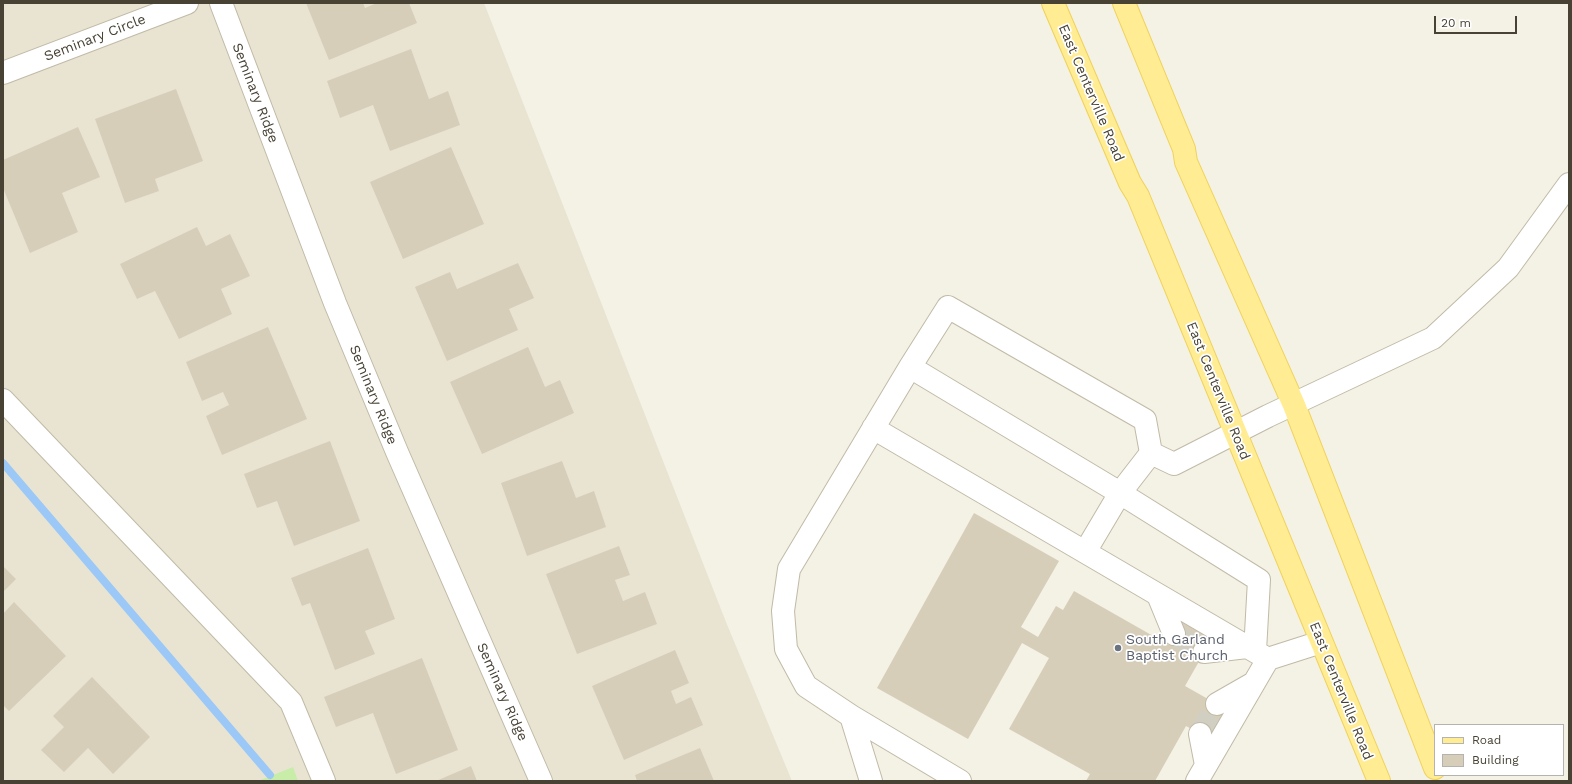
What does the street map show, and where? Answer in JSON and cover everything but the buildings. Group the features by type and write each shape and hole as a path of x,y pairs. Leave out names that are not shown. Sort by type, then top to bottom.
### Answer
{"main road":[{"name":"East Centerville Road","path":"1053,3 1130,183 1138,196 1234,433 1379,781"},
{"path":"1124,3 1184,149 1186,162 1294,405 1434,765"}],"street":[{"name":"Seminary Circle","path":"3,73 187,3"},
{"name":"Seminary Ridge","path":"221,3 338,310 397,452 541,781"},
{"path":"1151,453 1174,464 1234,433 1433,338 1508,268 1569,184"},
{"path":"960,781 851,716 806,686 786,649 783,611 789,569 910,367 948,307 1145,420 1151,453 1120,493 1085,552"},
{"path":"910,367 1120,493 1258,580 1255,682 1202,773"},
{"path":"3,400 292,702 324,781"},
{"path":"874,428 1257,653"},
{"path":"1158,594 1174,634"},
{"path":"1204,652 1257,653 1321,642"},
{"path":"1217,704 1255,682"},
{"path":"851,716 871,781"},
{"path":"1200,734 1202,773"}],"shaded area":[{"path":"3,3 484,3 726,622 792,781 3,781"}],"green space":[{"path":"293,767 298,781 258,781"}],"waterway":[{"path":"3,463 270,775"}],"tunnel":[{"path":"1174,634 1204,652"},
{"path":"1200,734 1217,704"}],"place":[{"name":"South Garland Baptist Church","path":"1118,648"}]}
